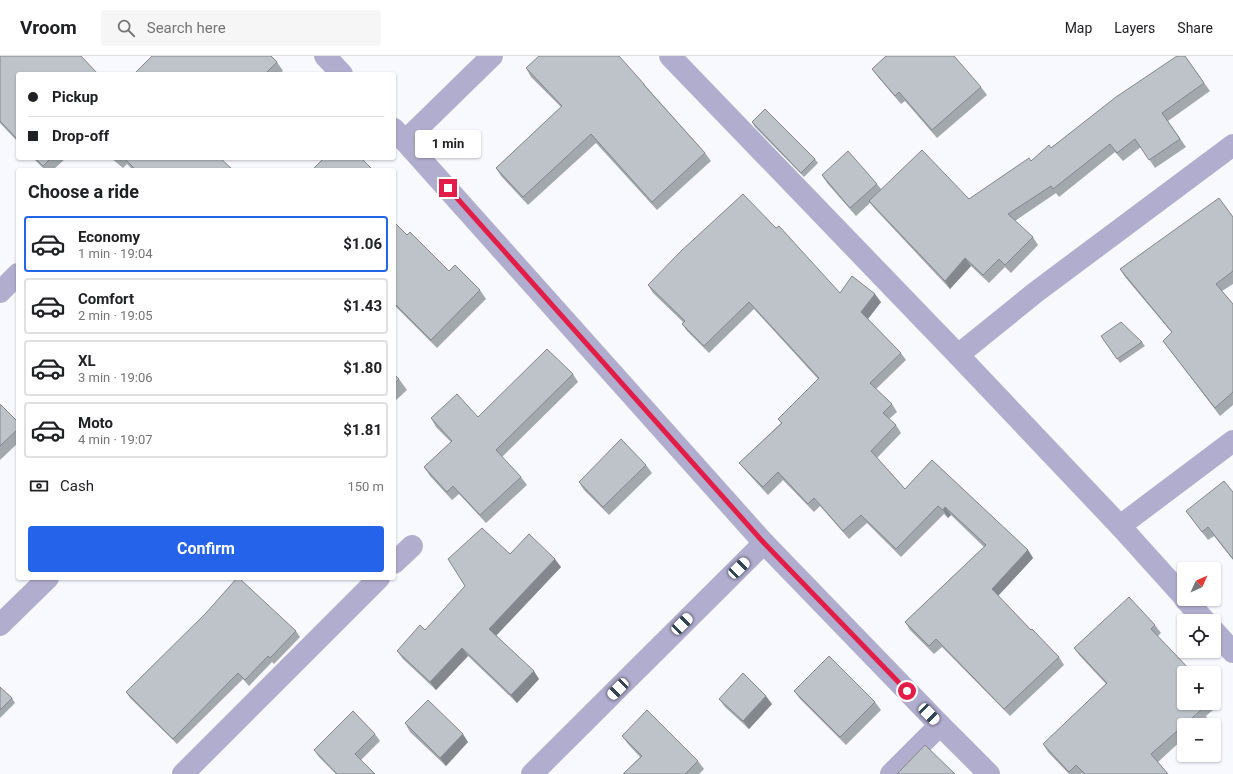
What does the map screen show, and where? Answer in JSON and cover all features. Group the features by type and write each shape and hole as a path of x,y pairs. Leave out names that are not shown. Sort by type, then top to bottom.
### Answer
{"street":[{"path":"325,56 340,72"},
{"path":"492,56 400,135 764,543 989,774"},
{"path":"670,56 958,355 1120,526 1177,589"},
{"path":"958,355 1036,292 1233,145"},
{"path":"0,292 16,276"},
{"path":"1120,526 1233,441"},
{"path":"532,774 764,543"},
{"path":"396,561 412,546"},
{"path":"0,625 46,580"},
{"path":"183,774 377,580"},
{"path":"1192,606 1199,614"},
{"path":"1221,639 1233,652"},
{"path":"891,774 940,725"}],"building":[{"path":"0,56 81,56 96,72 16,72 16,138 0,121"},
{"path":"152,56 271,56 277,62 267,72 136,72"},
{"path":"539,56 619,56 705,153 652,202 591,134 523,197 496,168 562,106 526,68"},
{"path":"886,56 954,56 981,87 932,130 899,92 895,96 872,69"},
{"path":"1177,56 1185,56 1204,83 1162,113 1180,139 1149,160 1135,139 1117,153 1110,144 1053,189 1051,186 1008,214 1033,237 1005,265 999,259 983,275 965,258 945,281 869,201 922,150 969,199 1029,158 1031,161 1049,145 1051,148 1116,97"},
{"path":"765,109 815,159 801,173 752,122"},
{"path":"848,151 877,184 850,208 822,175"},
{"path":"37,160 49,160 43,166"},
{"path":"126,160 222,160 231,168 134,168"},
{"path":"322,160 363,160 371,168 314,168"},
{"path":"743,194 776,228 779,226 840,293 852,276 875,294 861,312 901,353 870,383 892,404 883,413 896,425 871,451 905,489 932,460 1028,550 992,589 1059,657 1004,709 936,639 929,646 905,622 986,545 945,507 943,510 938,506 896,549 861,515 843,531 814,498 808,504 778,472 763,487 739,463 782,423 778,419 819,378 749,302 704,346 682,324 685,321 648,285 681,251"},
{"path":"1219,198 1233,217 1233,271 1216,284 1233,304 1233,392 1215,408 1163,341 1172,332 1120,269"},
{"path":"396,224 407,235 410,232 449,271 455,265 480,290 431,340 396,305"},
{"path":"1121,322 1142,342 1117,359 1101,336"},
{"path":"547,349 573,374 496,450 521,477 480,515 453,486 447,492 424,467 452,441 431,418 457,394 478,417"},
{"path":"0,404 16,420 16,431 0,446"},
{"path":"621,439 646,465 603,507 579,482"},
{"path":"1224,481 1233,492 1233,559 1208,527 1202,532 1186,511"},
{"path":"482,528 510,554 529,534 555,559 489,629 534,671 511,695 462,648 430,682 397,651 420,625 425,630 465,586 448,559"},
{"path":"235,580 241,580 296,631 270,658 268,656 245,680 238,673 173,739 126,692 206,613"},
{"path":"1129,597 1155,625 1151,629 1177,658 1186,666 1177,666 1177,710 1201,710 1192,718 1177,718 1177,731 1151,754 1168,774 1085,774 1076,765 1069,772 1043,744 1107,683 1074,648"},
{"path":"829,656 875,702 840,737 794,691"},
{"path":"743,673 766,696 743,721 719,699"},
{"path":"0,687 12,698 0,710"},
{"path":"428,700 463,734 440,758 405,723"},
{"path":"647,710 698,761 685,774 623,774 642,756 622,736"},
{"path":"353,711 375,734 355,754 375,774 337,774 314,750"},
{"path":"925,745 955,774 897,774"}],"route":[{"path":"448,188 764,543 907,691"}]}
